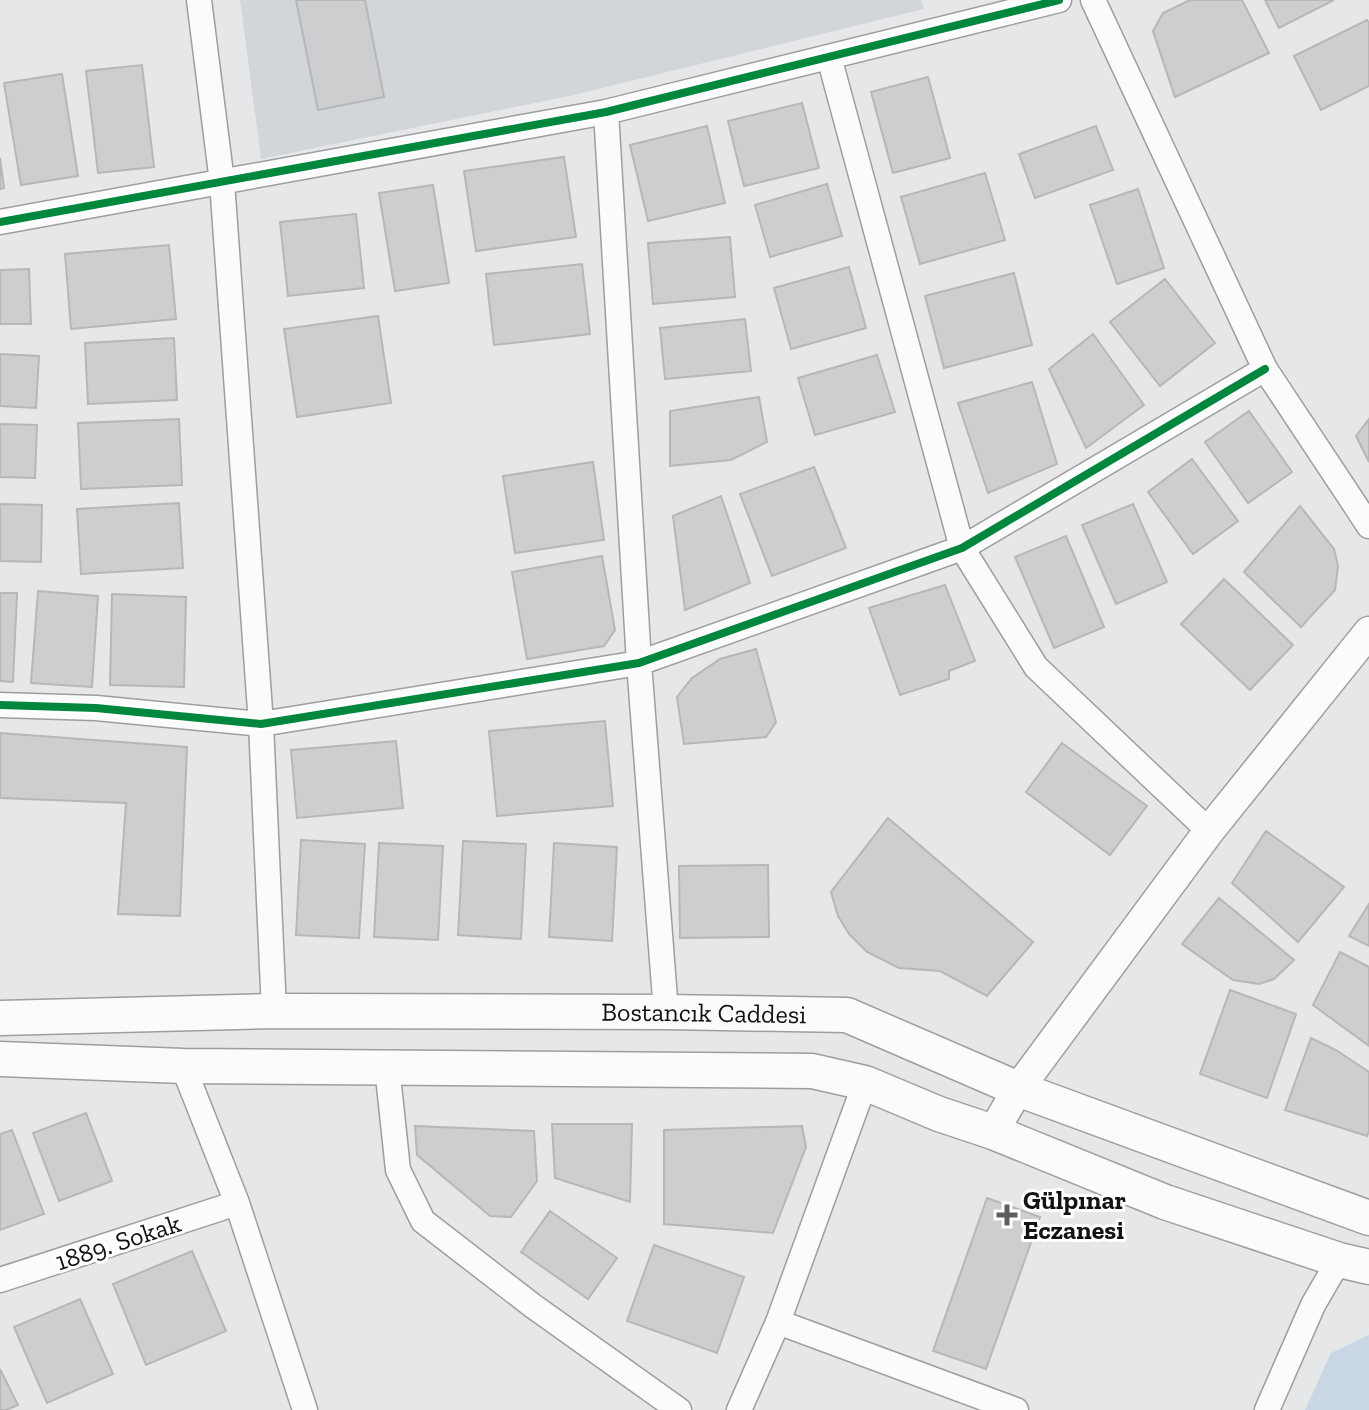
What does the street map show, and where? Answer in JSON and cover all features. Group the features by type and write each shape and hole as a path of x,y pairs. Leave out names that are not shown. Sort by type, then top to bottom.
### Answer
{"main road":[{"path":"0,996 176,1013"},
{"name":"Bostancık Caddesi","path":"0,1018 274,1011 847,1015 1018,1089 1369,1218"},
{"path":"0,1059 183,1066 812,1071 865,1083 1165,1202 1354,1264"},
{"path":"0,1072 89,1062"}],"street":[{"path":"199,0 222,182 261,724 274,1011"},
{"path":"0,222 606,112 1059,0"},
{"path":"1093,0 1265,369 1369,526"},
{"path":"829,57 962,548 1036,667 1209,831"},
{"path":"606,112 639,663 666,1012"},
{"path":"0,705 96,708 261,724 639,663 962,548 1265,369"},
{"path":"993,1132 1018,1089 1209,831 1369,632"},
{"path":"183,1066 237,1203 305,1410"},
{"path":"387,1067 398,1170 423,1221 533,1306 679,1410"},
{"path":"739,1410 778,1322 865,1083"},
{"name":"1889. Sokak","path":"0,1280 237,1203"},
{"path":"1267,1410 1313,1305 1354,1264"},
{"path":"778,1322 1016,1410"}],"shaded area":[{"path":"240,0 921,0 924,9 574,95 261,159"},
{"path":"1369,1335 1369,1410 1305,1410 1331,1353"}],"building":[{"path":"296,0 365,0 384,97 318,110"},
{"path":"1190,0 1242,0 1269,53 1175,97 1153,31 1163,13"},
{"path":"1265,0 1334,0 1279,28"},
{"path":"1367,20 1369,86 1321,110 1294,56"},
{"path":"142,65 154,167 98,173 86,71"},
{"path":"62,74 78,176 21,185 4,83"},
{"path":"928,77 950,158 893,173 871,92"},
{"path":"802,103 819,168 744,186 728,121"},
{"path":"707,126 725,203 648,221 630,145"},
{"path":"1096,126 1113,170 1035,198 1019,154"},
{"path":"564,157 576,237 476,251 464,171"},
{"path":"0,158 4,188 0,189"},
{"path":"985,173 1005,240 920,264 901,197"},
{"path":"827,184 842,236 770,257 755,205"},
{"path":"433,185 449,283 395,291 379,193"},
{"path":"1138,189 1164,268 1117,284 1090,205"},
{"path":"356,214 364,288 288,296 280,222"},
{"path":"730,237 735,297 653,304 648,243"},
{"path":"169,245 176,319 71,329 65,254"},
{"path":"582,264 590,334 494,345 486,274"},
{"path":"849,267 866,328 791,349 774,288"},
{"path":"29,269 31,324 0,324 0,270"},
{"path":"1014,273 1032,345 944,368 925,296"},
{"path":"1165,279 1215,343 1160,386 1110,322"},
{"path":"378,316 391,403 297,417 284,329"},
{"path":"745,319 751,371 665,379 660,328"},
{"path":"1093,334 1144,405 1086,448 1049,369"},
{"path":"174,338 177,400 88,404 85,343"},
{"path":"0,354 39,356 36,408 0,406"},
{"path":"877,355 895,412 815,435 798,378"},
{"path":"1032,382 1057,464 988,493 958,403"},
{"path":"759,397 767,442 731,460 670,466 670,411"},
{"path":"1249,411 1292,472 1248,503 1205,442"},
{"path":"179,419 182,485 81,489 78,423"},
{"path":"1369,419 1369,462 1356,436"},
{"path":"0,424 37,425 35,478 0,477"},
{"path":"1192,459 1238,521 1193,554 1148,492"},
{"path":"593,462 604,540 515,553 503,476"},
{"path":"814,467 846,548 772,576 740,494"},
{"path":"721,496 750,583 685,610 673,516"},
{"path":"179,503 183,568 81,574 77,509"},
{"path":"0,504 42,505 41,562 0,561"},
{"path":"1133,504 1167,582 1116,604 1082,525"},
{"path":"1300,506 1334,549 1338,566 1335,590 1301,627 1244,572"},
{"path":"1066,536 1104,627 1054,648 1015,557"},
{"path":"602,556 615,630 604,646 527,659 512,572"},
{"path":"1224,579 1293,645 1250,690 1181,624"},
{"path":"945,585 975,661 949,671 949,679 900,695 869,608"},
{"path":"38,591 98,596 92,687 31,683"},
{"path":"0,593 17,593 13,682 0,681"},
{"path":"112,594 186,597 184,687 110,685"},
{"path":"756,649 776,722 766,737 684,744 677,697 692,678 720,659"},
{"path":"605,721 613,806 497,816 489,731"},
{"path":"0,733 187,747 180,916 118,914 126,803 0,798"},
{"path":"396,741 403,808 297,818 291,750"},
{"path":"1062,743 1147,806 1110,855 1026,792"},
{"path":"888,818 1033,942 987,996 940,971 899,968 867,952 849,934 838,916 831,892"},
{"path":"1266,831 1344,887 1298,942 1232,883"},
{"path":"301,840 365,844 359,938 296,935"},
{"path":"463,841 526,844 521,939 458,935"},
{"path":"379,843 443,846 438,940 374,937"},
{"path":"554,843 617,847 612,941 549,937"},
{"path":"768,865 769,937 680,938 679,866"},
{"path":"1219,898 1294,960 1274,979 1259,984 1233,980 1182,944"},
{"path":"1369,904 1369,946 1349,936"},
{"path":"1340,952 1369,967 1369,1046 1313,1005"},
{"path":"1230,990 1296,1014 1267,1098 1200,1074"},
{"path":"1311,1038 1369,1072 1367,1136 1285,1110"},
{"path":"86,1113 112,1181 59,1201 33,1133"},
{"path":"552,1124 632,1124 630,1202 555,1178"},
{"path":"415,1126 534,1131 537,1181 511,1217 490,1216 417,1155"},
{"path":"802,1126 806,1147 773,1233 664,1224 664,1130"},
{"path":"12,1130 44,1214 0,1230 0,1134"},
{"path":"987,1198 1040,1217 986,1369 933,1351"},
{"path":"550,1211 617,1258 588,1299 521,1252"},
{"path":"654,1245 744,1277 717,1353 627,1321"},
{"path":"192,1251 226,1331 146,1365 113,1284"},
{"path":"80,1299 113,1374 47,1403 14,1327"},
{"path":"0,1369 18,1405 6,1410 0,1410"}],"cycle path":[{"path":"0,222 606,112 1059,0"},
{"path":"0,705 96,708 261,724 639,663 962,548 1265,369"}],"place":[{"name":"Gülpınar Eczanesi","path":"1007,1215"}]}
